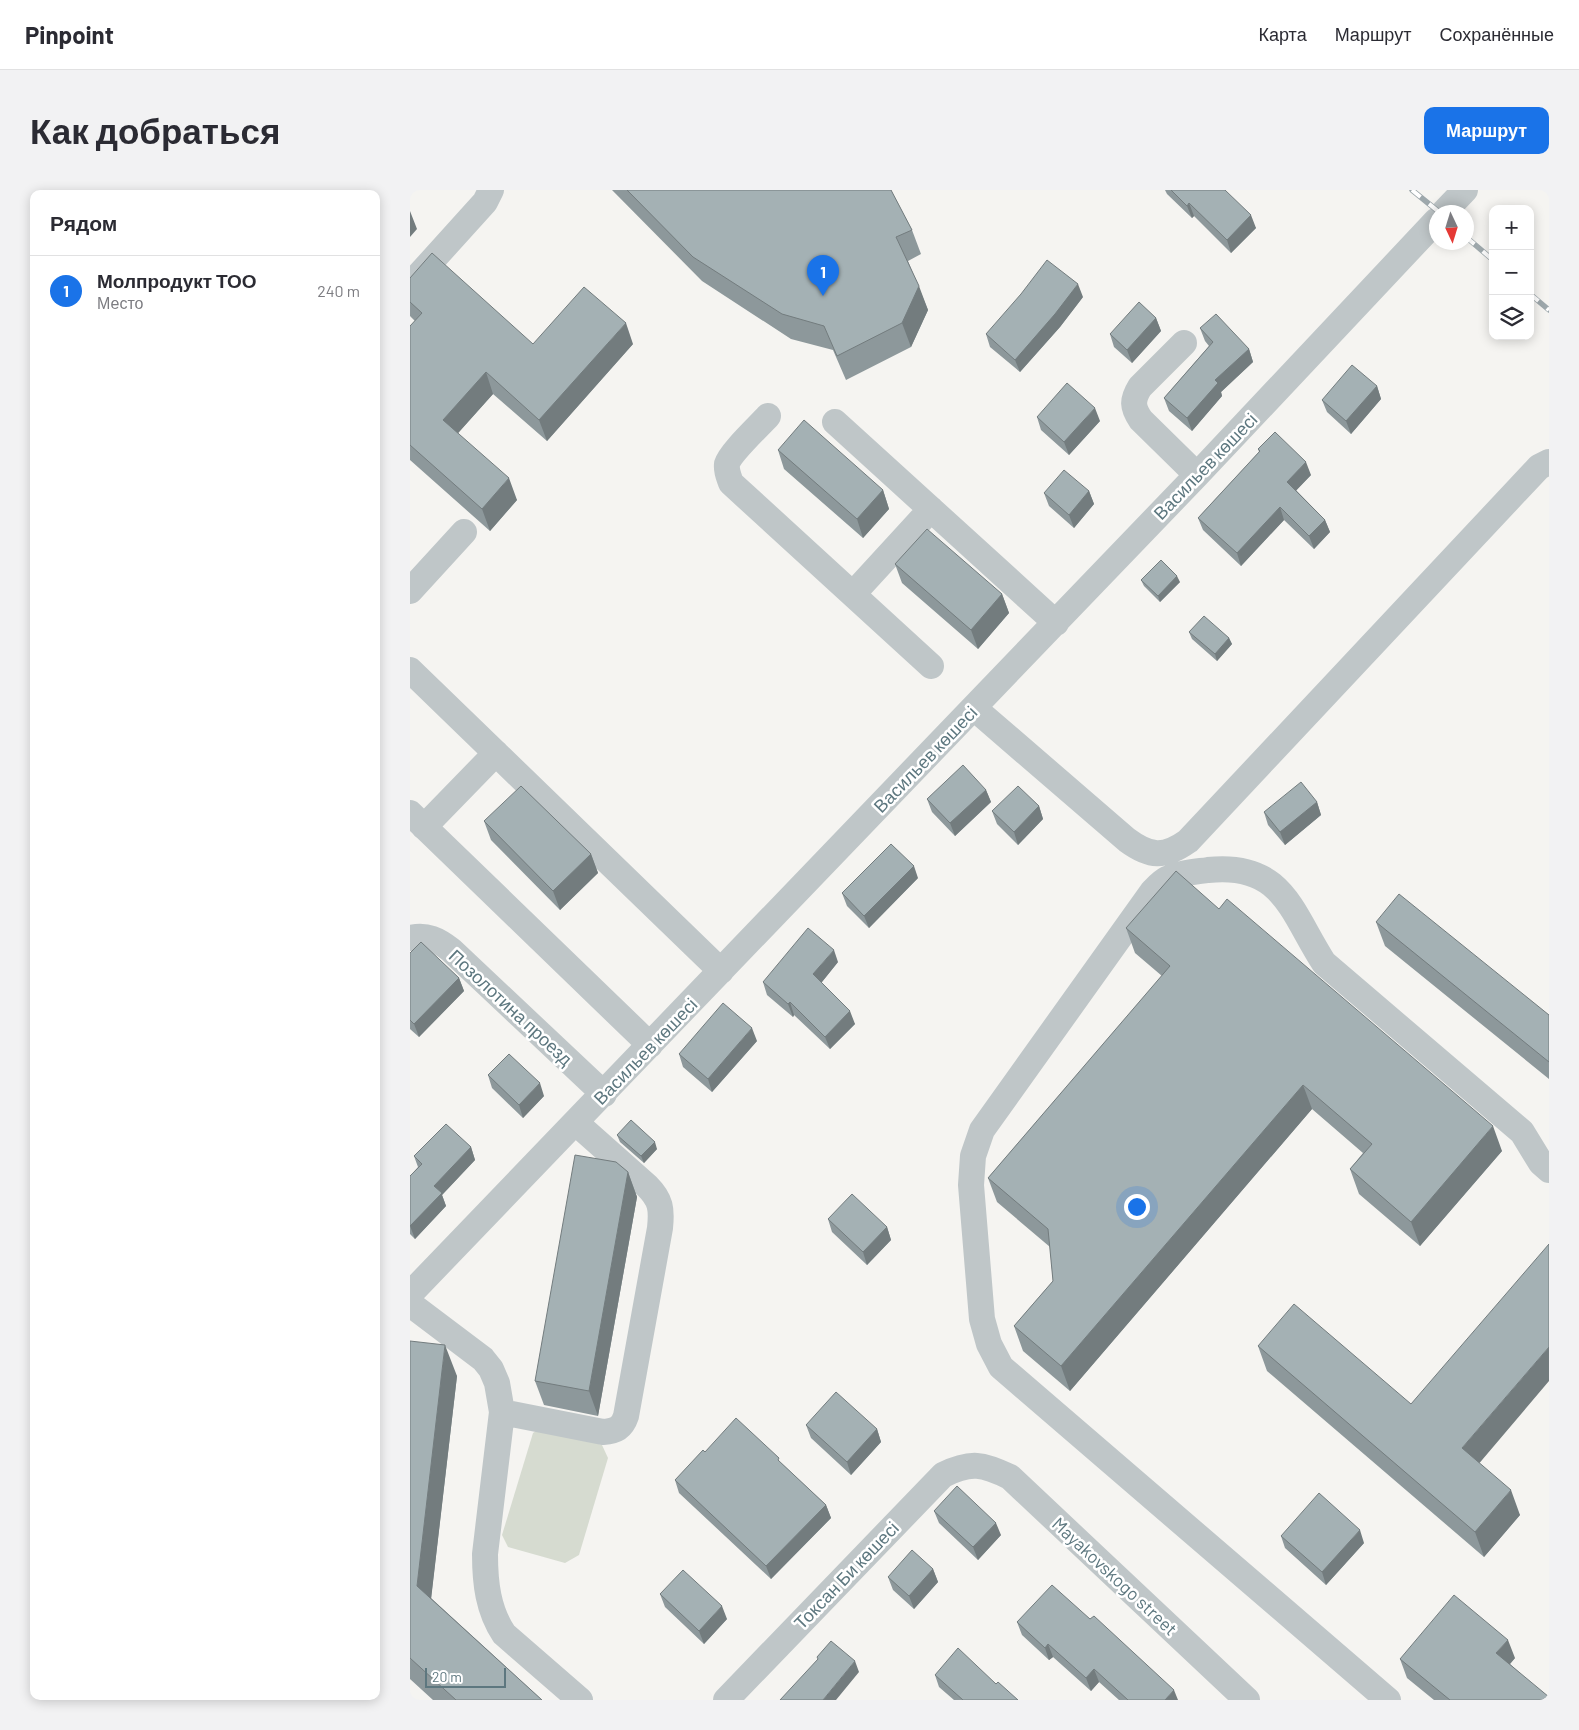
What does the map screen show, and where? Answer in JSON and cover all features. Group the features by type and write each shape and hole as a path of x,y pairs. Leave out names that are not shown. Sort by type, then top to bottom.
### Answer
{"street":[{"path":"410,285 485,202 490,190"},
{"path":"1451,205 1465,190"},
{"name":"Васильев көшесі","path":"410,1294 1056,623 1429,228"},
{"path":"1184,343 1140,387 1135,395 1133,404 1135,412 1141,420 1197,475"},
{"path":"768,416 727,464 727,475 731,483 931,666"},
{"path":"835,422 1056,623"},
{"path":"974,708 1141,850 1159,854 1175,850 1188,841 1539,467 1549,462"},
{"path":"853,594 931,509"},
{"path":"410,591 464,532"},
{"path":"410,670 721,972"},
{"path":"496,753 417,820 650,1045"},
{"path":"1388,1700 1001,1367 988,1344 982,1319 971,1185 973,1156 982,1130 1152,892 1166,879 1188,872 1235,869 1254,874 1272,884 1286,899 1299,918 1308,940 1324,963 1522,1132 1541,1163 1549,1170"},
{"name":"Позолотина проезд","path":"410,938 425,936 440,941 604,1094"},
{"path":"502,1412 603,1432 612,1432 619,1429 626,1416 660,1228 660,1204 656,1194 576,1123"},
{"path":"410,1304 483,1359 491,1369 497,1383 502,1412 485,1554 485,1572 490,1605 495,1621 504,1634 580,1700"},
{"name":"Токсан Би көшесі","path":"726,1700 943,1475 957,1468 975,1465"},
{"name":"Mayakovskogo street","path":"975,1465 992,1469 1010,1477 1247,1700"}],"shaded area":[{"path":"544,1426 602,1445 608,1458 579,1555 565,1563 508,1547 502,1535 533,1433"}],"building":[{"path":"627,190 891,190 912,230 896,237 919,286 902,323 837,356 824,326 782,314 693,257"},
{"path":"1171,190 1225,190 1251,215 1227,240 1189,203 1187,206"},
{"path":"432,253 533,344 584,287 626,323 539,420 486,372 443,420 509,478 482,509 410,445 410,326 422,313 410,302 410,278"},
{"path":"1047,260 1078,284 1015,360 986,334 1021,294"},
{"path":"1139,302 1156,318 1127,350 1110,334"},
{"path":"1216,314 1249,349 1215,380 1218,383 1187,418 1164,398 1213,342 1200,328"},
{"path":"1352,365 1377,386 1346,421 1322,400"},
{"path":"1067,383 1095,408 1064,442 1037,417"},
{"path":"804,420 883,490 857,519 778,450"},
{"path":"1275,432 1306,462 1287,482 1325,520 1309,536 1280,507 1237,553 1198,518"},
{"path":"1064,470 1089,491 1069,515 1044,493"},
{"path":"927,529 1002,594 971,630 895,564"},
{"path":"1161,560 1177,576 1158,596 1141,580"},
{"path":"1204,616 1229,638 1215,654 1189,632"},
{"path":"963,765 986,790 950,823 927,799"},
{"path":"1301,782 1317,802 1280,832 1264,812"},
{"path":"521,786 591,854 553,891 484,821"},
{"path":"1018,786 1039,806 1014,832 992,811"},
{"path":"891,844 914,866 864,916 842,893"},
{"path":"1176,871 1219,909 1227,899 1493,1126 1411,1222 1350,1169 1372,1144 1303,1085 1061,1366 1014,1326 1053,1281 1048,1229 988,1178 1170,966 1126,928"},
{"path":"1399,894 1549,1015 1549,1062 1376,922"},
{"path":"808,928 834,950 813,974 850,1011 825,1037 790,1002 788,1004 763,982"},
{"path":"421,942 459,978 414,1024 410,1020 410,953"},
{"path":"723,1003 752,1028 708,1079 679,1054"},
{"path":"509,1054 540,1083 519,1105 488,1075"},
{"path":"631,1120 655,1142 641,1156 617,1135"},
{"path":"446,1124 471,1147 434,1186 442,1193 410,1226 410,1176 422,1164 414,1156"},
{"path":"575,1155 616,1162 628,1172 589,1391 535,1381"},
{"path":"852,1194 887,1227 863,1252 828,1219"},
{"path":"1549,1244 1549,1347 1462,1448 1511,1490 1475,1532 1258,1346 1294,1304 1411,1404"},
{"path":"410,1341 445,1345 417,1586 542,1700 456,1700 410,1658"},
{"path":"836,1392 877,1429 847,1462 806,1425"},
{"path":"736,1418 826,1505 766,1566 675,1480 703,1450 705,1452"},
{"path":"957,1486 996,1523 973,1547 934,1511"},
{"path":"1319,1493 1360,1530 1322,1572 1281,1536"},
{"path":"912,1550 933,1569 909,1596 888,1577"},
{"path":"683,1570 722,1606 699,1631 660,1594"},
{"path":"1052,1585 1090,1619 1094,1616 1174,1690 1165,1700 1128,1700 1094,1669 1086,1678 1048,1644 1045,1648 1017,1622"},
{"path":"1454,1595 1508,1640 1496,1653 1549,1697 1549,1700 1450,1700 1400,1659"},
{"path":"831,1641 855,1661 823,1700 780,1700 818,1659 817,1657"},
{"path":"958,1648 996,1684 998,1682 1018,1700 963,1700 935,1675"}],"railway":[{"path":"1412,190 1430,205"},
{"path":"1474,244 1489,257"},
{"path":"1531,295 1549,310"}],"place":[{"name":"Молпродукт ТОО","path":"823,296"}]}
